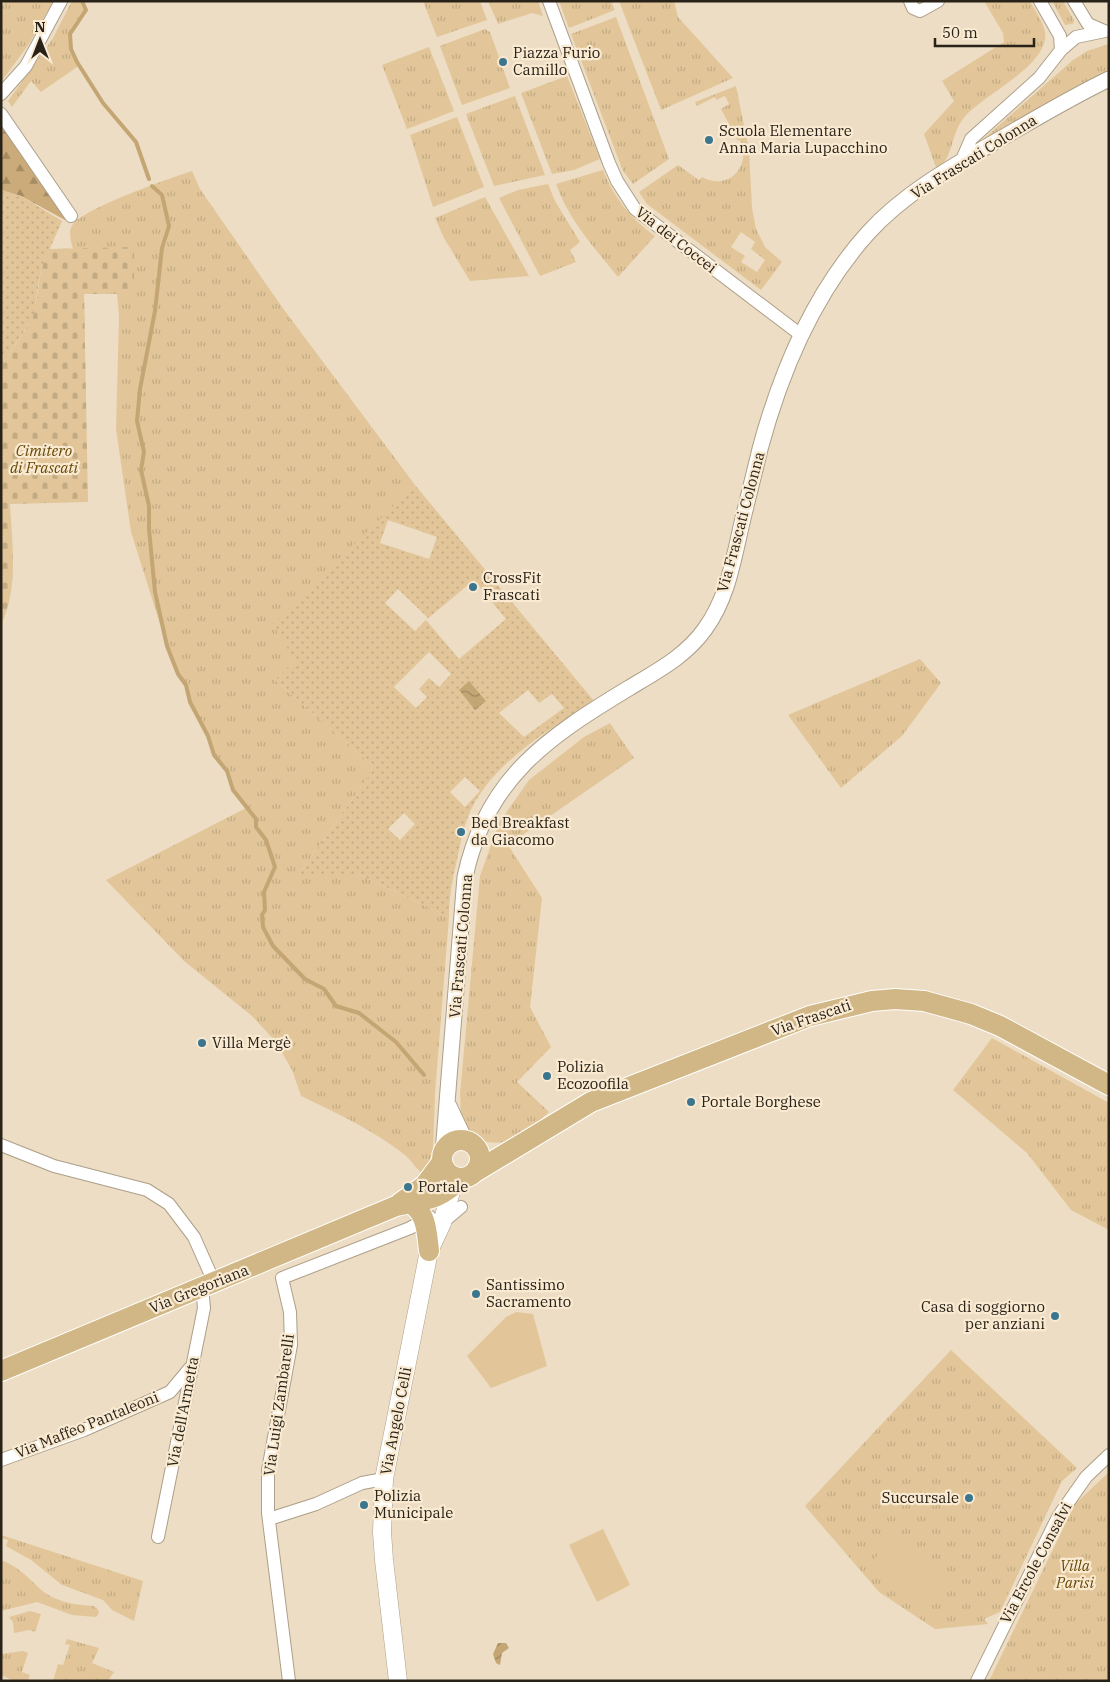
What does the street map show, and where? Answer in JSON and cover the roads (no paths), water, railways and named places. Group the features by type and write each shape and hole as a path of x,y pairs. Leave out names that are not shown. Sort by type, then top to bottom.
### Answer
{"main road":[{"name":"Via Frascati","path":"463,1180 591,1102 810,1016 872,1000 924,1001 972,1014 1000,1026 1109,1085"},
{"path":"454,1141 470,1143 480,1156 478,1167 463,1180 447,1172 440,1162 454,1141"},
{"name":"Via Frascati","path":"470,1143 503,1149 520,1146"},
{"name":"Via Gregoriana","path":"1,1372 402,1205 425,1185 440,1162"},
{"name":"Via Angelo Celli","path":"398,1681 382,1532 384,1479 429,1251 440,1162"},
{"name":"Via Gregoriana","path":"402,1205 432,1215 463,1180"}],"street":[{"path":"1,94 26,66 61,1"},
{"name":"Via dei Coccei","path":"548,1 609,162 617,181 635,209 801,335"},
{"path":"910,1 913,8 920,11 938,1"},
{"path":"1040,1 1060,36 1061,50"},
{"path":"1074,1 1088,24 1107,31"},
{"path":"961,162 971,139 1040,78 1061,50 1076,37 1107,31"},
{"name":"Via Frascati Colonna","path":"440,1162 448,1102 462,903 469,857 483,820 503,787 539,750 591,711 677,658 693,644 708,626 730,576 766,430 783,378 801,335 840,268 869,232 906,199 961,162 1109,79"},
{"path":"1,114 70,216"},
{"name":"Via Frascati Colonna","path":"448,1102 451,1113 470,1143"},
{"path":"1,1146 54,1166 147,1190 169,1204 194,1237 208,1285"},
{"path":"432,1215 461,1208"},
{"name":"Via Luigi Zambarelli","path":"289,1681 268,1519 268,1470 291,1345 290,1312 282,1278 410,1228 432,1215"},
{"name":"Via dell'Armetta","path":"158,1537 208,1285"},
{"name":"Via Maffeo Pantaleoni","path":"1,1460 84,1430 170,1392 192,1366"},
{"name":"Via Ercole Consalvi","path":"977,1681 1058,1517 1086,1477 1109,1455"},
{"path":"268,1519 316,1504 362,1483 384,1479"}],"water":[{"path":"469,681 486,701 475,710 459,690"},
{"path":"498,1643 506,1643 509,1648 502,1653 500,1665 496,1663 493,1654"}],"waterway":[{"path":"82,1 86,10 70,34 71,49 103,103 136,142 149,179"},
{"path":"152,186 162,195 169,226 162,248 155,311 140,389 137,421 144,452 141,470 149,506 149,529 155,592 167,646 178,674 186,685 190,702 208,736 214,755 227,771 233,790 256,819 256,827 266,840 275,867 264,892 265,910 262,915 263,927 273,946 305,979 324,989 336,1006 359,1013 396,1042 424,1075"}],"place":[{"name":"Piazza Furio Camillo","path":"503,62"},
{"name":"Scuola Elementare Anna Maria Lupacchino","path":"709,140"},
{"name":"CrossFit Frascati","path":"473,587"},
{"name":"Bed Breakfast da Giacomo","path":"461,832"},
{"name":"Villa Mergè","path":"202,1043"},
{"name":"Polizia Ecozoofila","path":"547,1076"},
{"name":"Portale Borghese","path":"691,1102"},
{"name":"Portale","path":"408,1187"},
{"name":"Santissimo Sacramento","path":"476,1294"},
{"name":"Casa di soggiorno per anziani","path":"1055,1316"},
{"name":"Succursale","path":"969,1498"},
{"name":"Polizia Municipale","path":"364,1505"}],"park label":[{"name":"Cimitero di Frascati","path":"44,460"},
{"name":"Villa Parisi","path":"1075,1574"}]}
